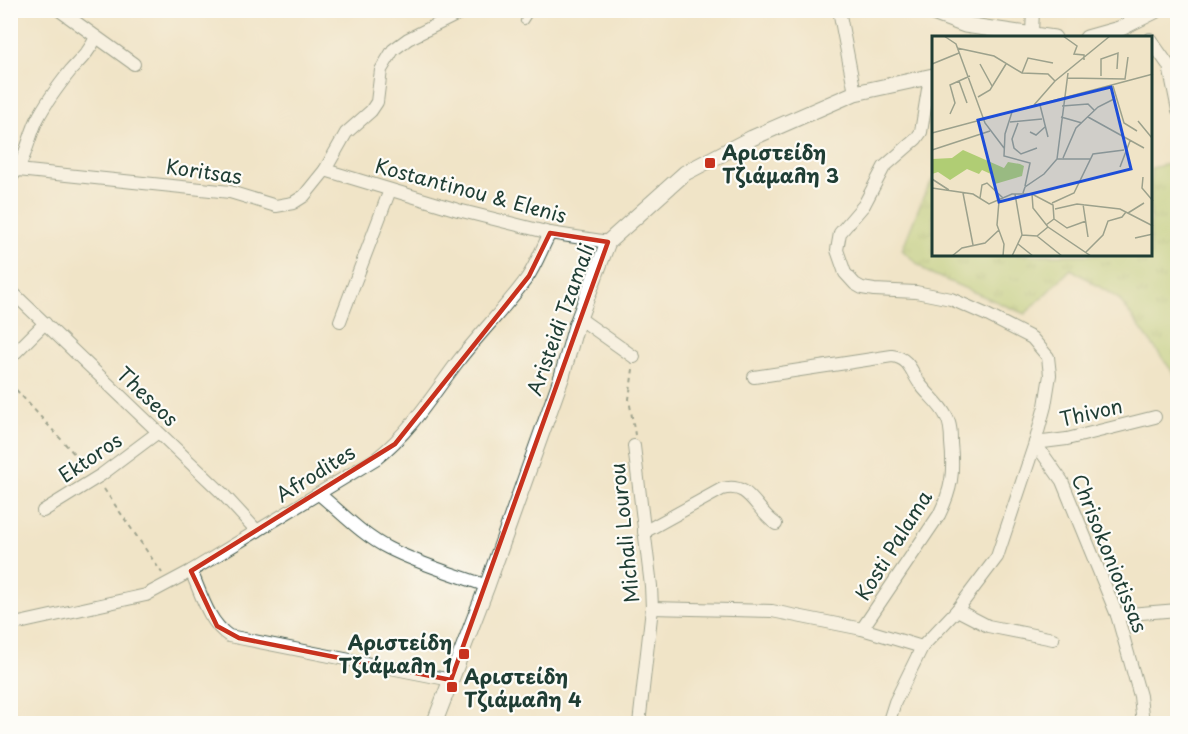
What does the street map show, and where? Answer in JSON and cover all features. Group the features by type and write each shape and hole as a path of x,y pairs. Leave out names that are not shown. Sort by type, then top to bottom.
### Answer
{"street":[{"path":"59,10 134,64"},
{"name":"Koritsas","path":"14,175 230,192 276,206 293,203 304,196 325,170 346,133 371,111 377,102 381,70 393,50 408,39 466,10"},
{"path":"839,10 855,93"},
{"path":"925,10 963,31 1032,33 1045,36"},
{"path":"1032,33 1033,10"},
{"path":"1094,36 1119,29 1157,10"},
{"path":"1141,19 1149,36"},
{"path":"14,175 48,101 69,72 89,52 96,37"},
{"path":"1152,41 1169,66 1178,110"},
{"path":"888,723 895,702 922,647 957,610 997,557 1035,443 1050,375 1048,357 1032,338 951,299 916,292 862,288 845,273 839,261 838,239 842,229 864,205 884,167 921,132 932,77"},
{"name":"Aristeidi Tzamali","path":"434,723 487,586 562,376 579,318 608,242 685,173 752,138 855,93 932,77"},
{"name":"Kostantinou & Elenis","path":"325,170 458,210 550,233 608,242"},
{"path":"340,321 390,190"},
{"name":"Afrodites","path":"10,625 146,595 191,571 377,458 395,444 416,421 475,339 528,276 550,233"},
{"name":"Theseos","path":"10,290 222,494 257,531"},
{"path":"579,318 634,357"},
{"path":"10,358 45,323"},
{"name":"Kosti Palama","path":"754,377 892,356 899,357 909,364 918,382 939,406 950,424 954,468 946,501 939,515 862,629"},
{"name":"Thivon","path":"1035,443 1067,439 1155,417"},
{"name":"Ektoros","path":"43,511 101,475 157,433"},
{"name":"Chrisokoniotissas","path":"1035,443 1062,481 1117,615 1140,696 1143,723"},
{"name":"Michali Lourou","path":"634,446 652,608 639,723"},
{"path":"644,532 722,489 730,487 742,489 747,493 762,513 776,524"},
{"path":"319,494 367,535 387,548 487,586"},
{"path":"191,571 212,617 222,631 229,636 451,680"},
{"path":"652,608 772,612 862,629 922,647"},
{"path":"957,610 988,626 1053,639"},
{"path":"1117,615 1178,610"}],"lane":[{"path":"524,21 531,10"}],"path":[{"path":"634,357 629,399 636,432 634,446"}],"highlighted area":[{"path":"550,233 608,242 451,680 239,638 217,626 191,571 395,444 529,276"}],"green space":[{"path":"1177,162 1177,378 1119,299 1071,269 1025,314 927,272 902,250 923,197 932,181 932,256 1152,256 1152,168"}],"place":[{"name":"Αριστείδη Τζιάμαλη 3","path":"710,163"},
{"name":"Αριστείδη Τζιάμαλη 1","path":"464,654"},
{"name":"Αριστείδη Τζιάμαλη 4","path":"452,687"}]}
